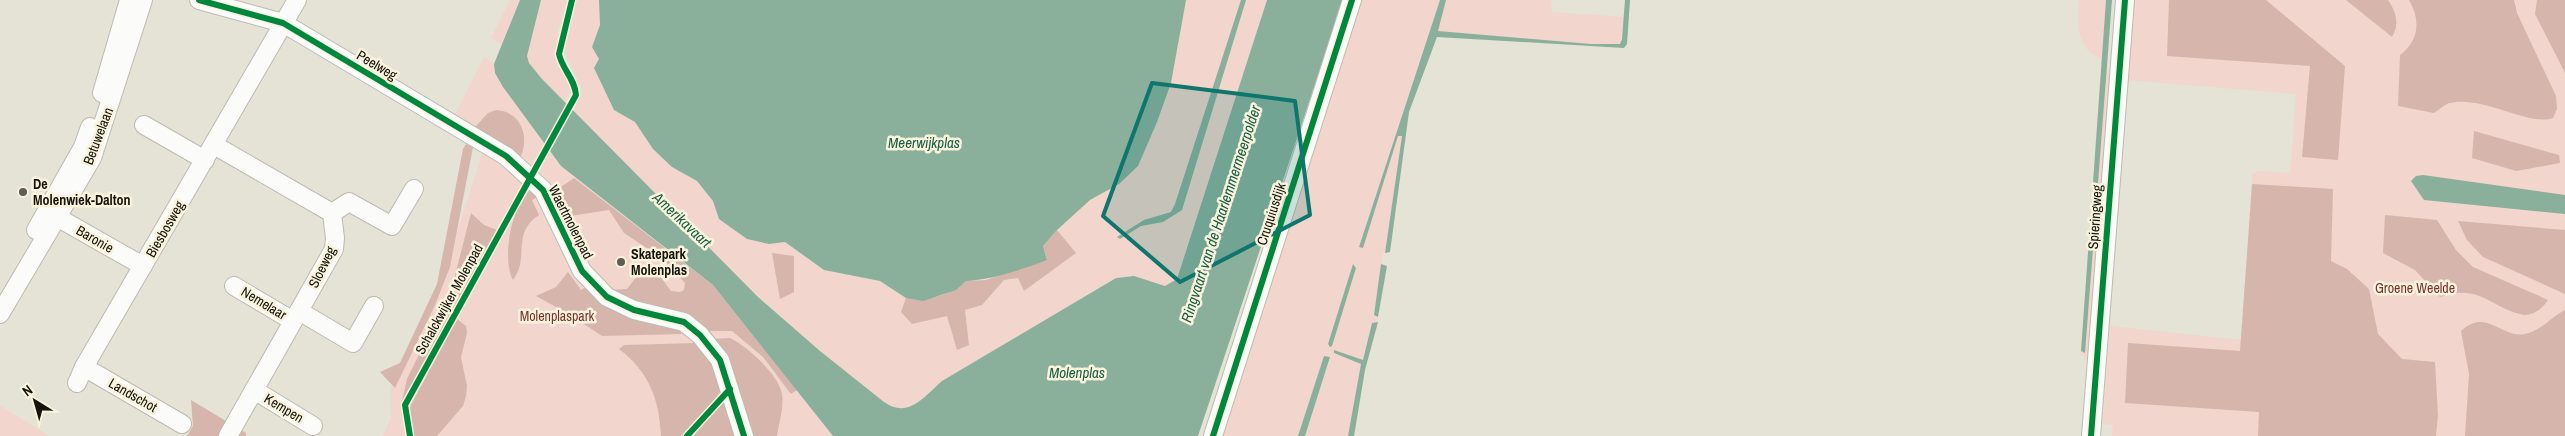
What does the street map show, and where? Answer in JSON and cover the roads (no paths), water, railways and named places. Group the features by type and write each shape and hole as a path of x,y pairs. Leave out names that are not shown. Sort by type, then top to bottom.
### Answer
{"street":[{"name":"Betuwelaan","path":"52,215 83,147 129,0"},
{"name":"Betuwelaan","path":"2,302 52,215 92,158 143,0"},
{"name":"Peelweg","path":"200,0 283,23 506,156 530,178"},
{"name":"Biesbosweg","path":"77,383 84,367 297,0"},
{"name":"Cruquiusdijk","path":"1213,436 1352,0"},
{"name":"Spieringweg","path":"2091,436 2125,0"},
{"path":"144,125 210,152 332,213 349,202 392,226 414,189"},
{"name":"Waertmolenpad","path":"530,178 545,193 582,271 607,297 634,310 684,322 700,335 720,360 744,436"},
{"name":"Sloeweg","path":"228,436 334,249 335,238 332,213"},
{"name":"Baronie","path":"52,215 143,266"},
{"name":"Nemelaar","path":"234,286 296,316"},
{"path":"296,316 353,343 374,306"},
{"name":"Landschot","path":"84,367 182,424"},
{"name":"Kempen","path":"254,390 314,426"}],"water":[{"path":"520,0 541,0 527,56 529,63 542,79 758,297 820,351 884,402 893,407 901,408 915,404 942,381 1116,278 1134,276 1165,286 1177,279 1267,0 1343,0 1198,436 833,436 713,285 561,166 503,87 495,73 494,64"},
{"name":"Meerwijkplas","path":"599,0 1186,0 1171,83 1138,166 1119,184 1090,200 1057,230 1043,246 1047,260 1017,271 966,281 956,290 923,301 906,298 880,281 824,270 785,242 769,244 747,239 719,219 713,201 697,181 672,167 653,149 635,122 614,110 594,68 599,59 592,47 600,25"},
{"path":"1241,0 1246,0 1182,210 1163,222 1141,226 1120,239 1117,237 1144,220 1171,212"},
{"path":"1440,0 1446,0 1438,31 1591,44 1620,44 1625,0 1630,0 1627,44 1624,48 1437,37 1409,112 1390,252 1385,253 1402,136 1398,136 1363,248 1359,247"},
{"path":"2106,0 2112,0 2085,353 2081,351"},
{"path":"2423,175 2565,195 2565,214 2424,200 2411,181 2416,176"},
{"path":"1353,264 1356,268 1332,346 1330,347 1328,344"},
{"path":"1381,264 1387,266 1378,317 1374,315"},
{"path":"1378,322 1365,370 1354,436 1348,436 1361,364 1334,353 1334,350 1363,360 1372,323"},
{"path":"1324,356 1330,357 1305,436 1298,436"}],"place":[{"name":"De Molenwiek-Dalton","path":"23,192"},
{"name":"Skatepark Molenplas","path":"621,262"}],"water label":[{"name":"Ringvaart van de Haarlemmermeerpolder","path":"1221,214"},
{"name":"Amerikavaart","path":"682,220"},
{"name":"Molenplas","path":"1077,373"}],"park label":[{"name":"Groene Weelde","path":"2415,288"},
{"name":"Molenplaspark","path":"557,316"}]}
